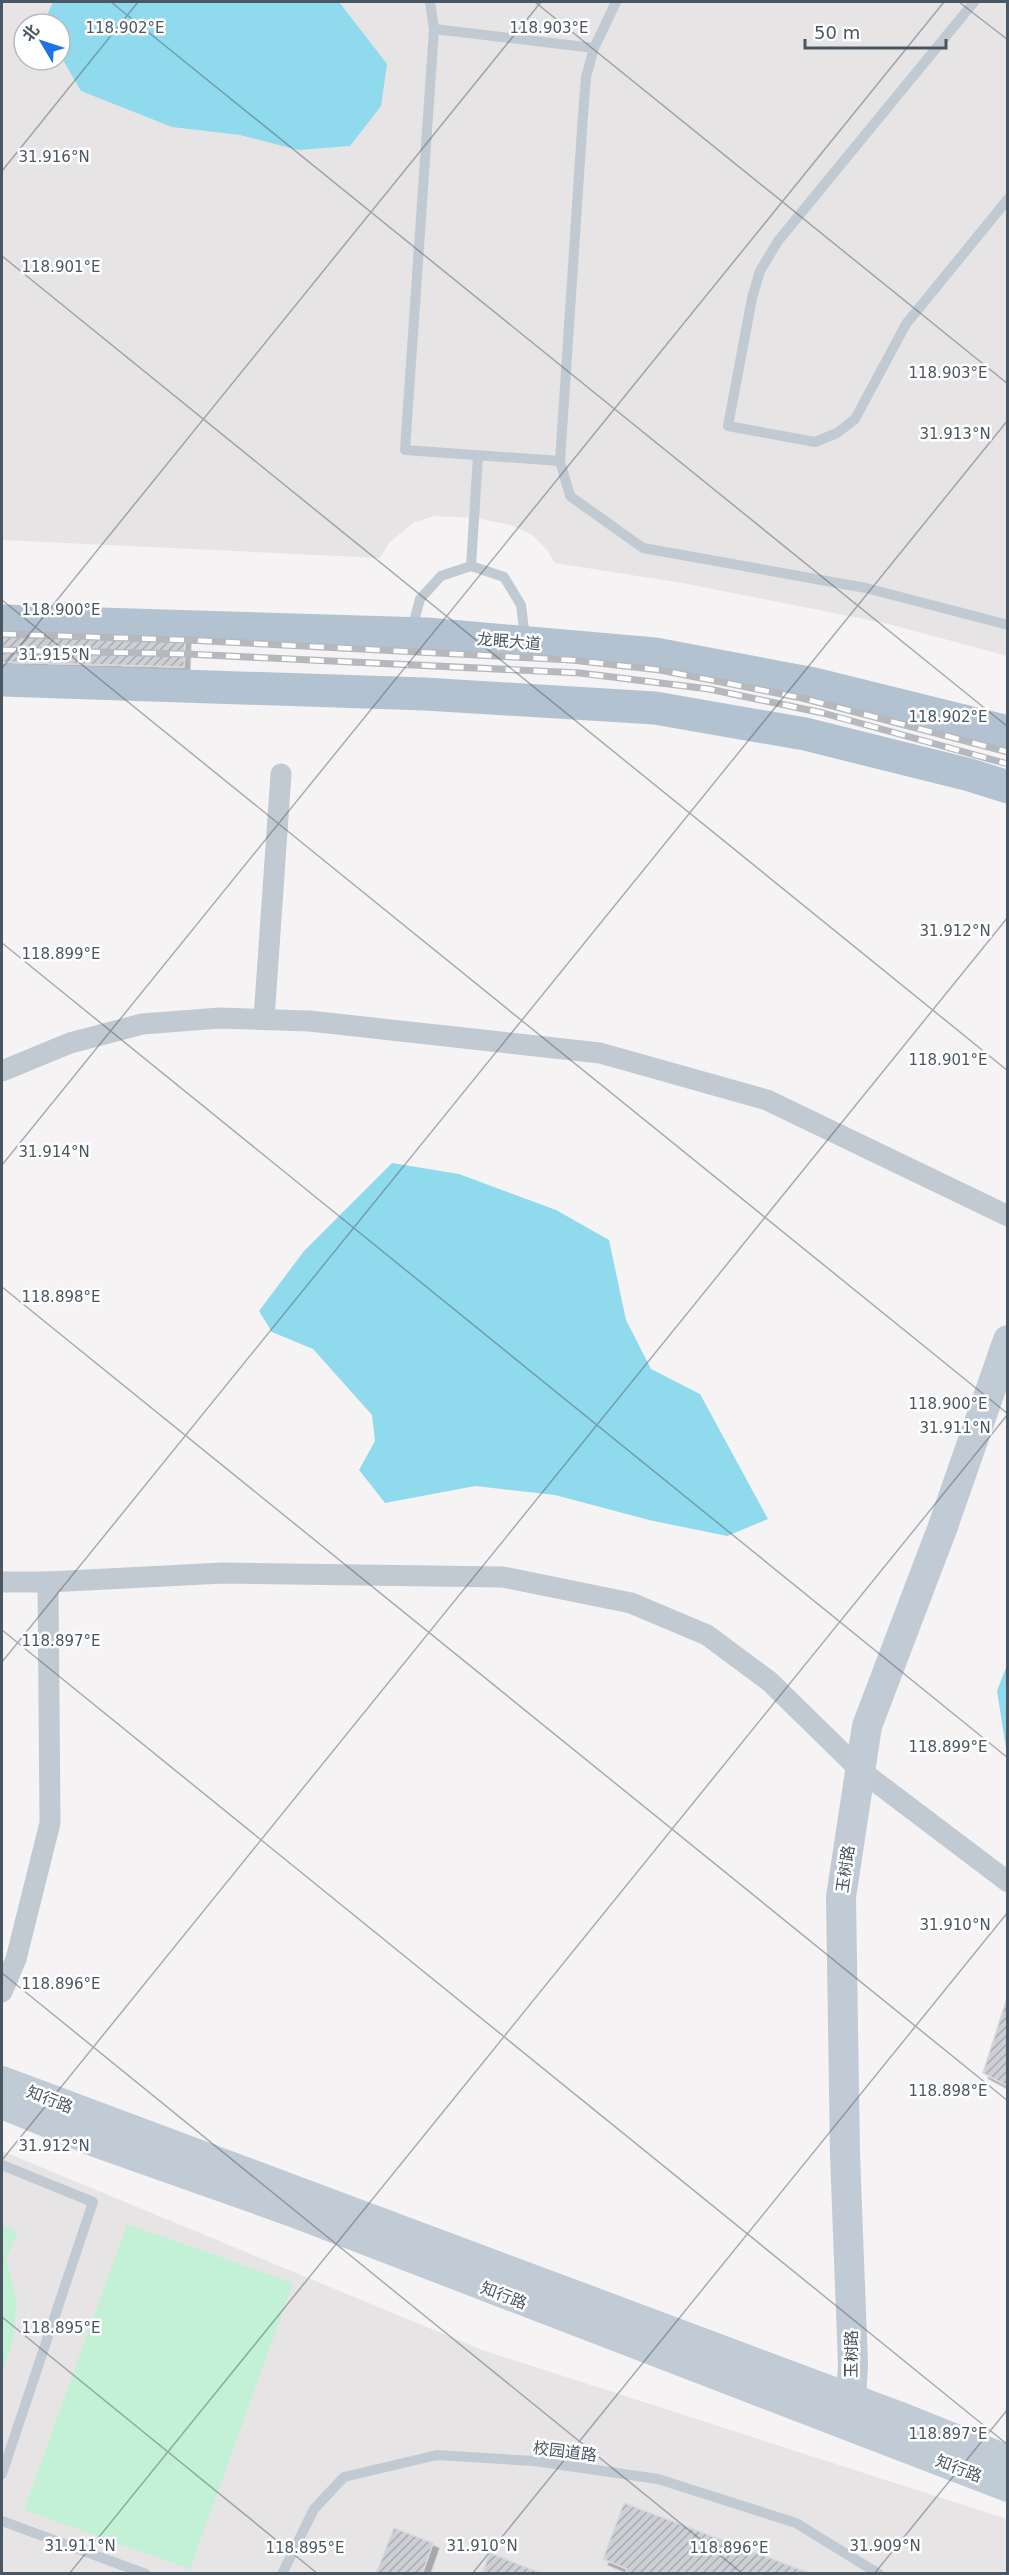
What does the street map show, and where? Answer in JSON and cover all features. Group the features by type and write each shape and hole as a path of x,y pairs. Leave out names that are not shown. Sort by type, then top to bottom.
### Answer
{"main road":[{"name":"龙眠大道","path":"2,621 411,634 525,642 666,656 814,684 1008,732"},
{"path":"2,680 425,694 655,708 805,734 970,775 1008,787"}],"street":[{"path":"264,1019 281,774"},
{"path":"2,1071 70,1043 142,1024 220,1018 310,1021 600,1053 767,1100 1008,1216"},
{"name":"玉树路","path":"846,2410 853,2365 844,2143 841,1897 860,1770 867,1726 942,1529 1008,1340"},
{"path":"2,1582 48,1582 224,1573 503,1576 631,1603 707,1635 769,1681 860,1770 1008,1882"},
{"path":"2,1992 16,1959 50,1823 48,1582"},
{"name":"知行路","path":"2,2081 846,2410 1008,2487"},
{"name":"知行路","path":"2,2104 98,2143 290,2211 510,2297 846,2410 1008,2460"}],"lane":[{"path":"430,2 434,29 405,450 560,461"},
{"path":"616,2 594,48 586,77 560,461 570,496 643,548 866,588 1008,625"},
{"path":"974,2 778,241 760,271 752,298 728,426 815,441 837,433 855,419 906,324 1008,199"},
{"path":"434,29 594,48"},
{"path":"471,567 478,456"},
{"path":"411,634 420,599 441,576 471,567 504,577 521,605 525,642"},
{"path":"2,2165 93,2202 2,2474"},
{"name":"校园道路","path":"282,2574 314,2509 344,2477 437,2455 534,2461 658,2479 796,2523 863,2569 879,2574"},
{"path":"2,2521 146,2574"}],"shaded area":[{"path":"2,2 1007,2 1007,656 889,624 682,583 555,563 547,550 532,535 511,525 475,518 434,516 413,523 389,543 380,558 2,540"},
{"path":"2,2151 482,2350 1007,2519 1007,2573 2,2573"}],"green space":[{"path":"127,2224 293,2283 190,2569 24,2510"},
{"path":"2,2225 18,2232 6,2259 17,2301 12,2344 2,2371"}],"water":[{"path":"53,2 339,2 387,64 381,106 350,146 298,150 240,135 172,127 81,91 70,72 72,72 72,12 48,12"},
{"path":"392,1163 459,1174 556,1210 609,1240 626,1320 651,1369 700,1394 768,1519 727,1536 649,1520 555,1495 475,1486 385,1503 359,1470 375,1441 372,1415 313,1349 272,1332 259,1311 304,1251"},
{"path":"1007,1665 1007,1754 997,1691"}],"building":[{"path":"2,611 186,616 184,667 2,662"},
{"path":"1008,1995 1008,2086 983,2073"},
{"path":"624,2503 809,2574 626,2574 627,2569 603,2559"},
{"path":"394,2528 433,2543 422,2574 376,2574"},
{"path":"490,2553 543,2574 482,2574"}],"railway":[{"path":"2,634 187,640 572,660 660,670 802,698 1008,752"},
{"path":"2,650 186,654 580,673 709,689 823,713 1008,764"}]}
